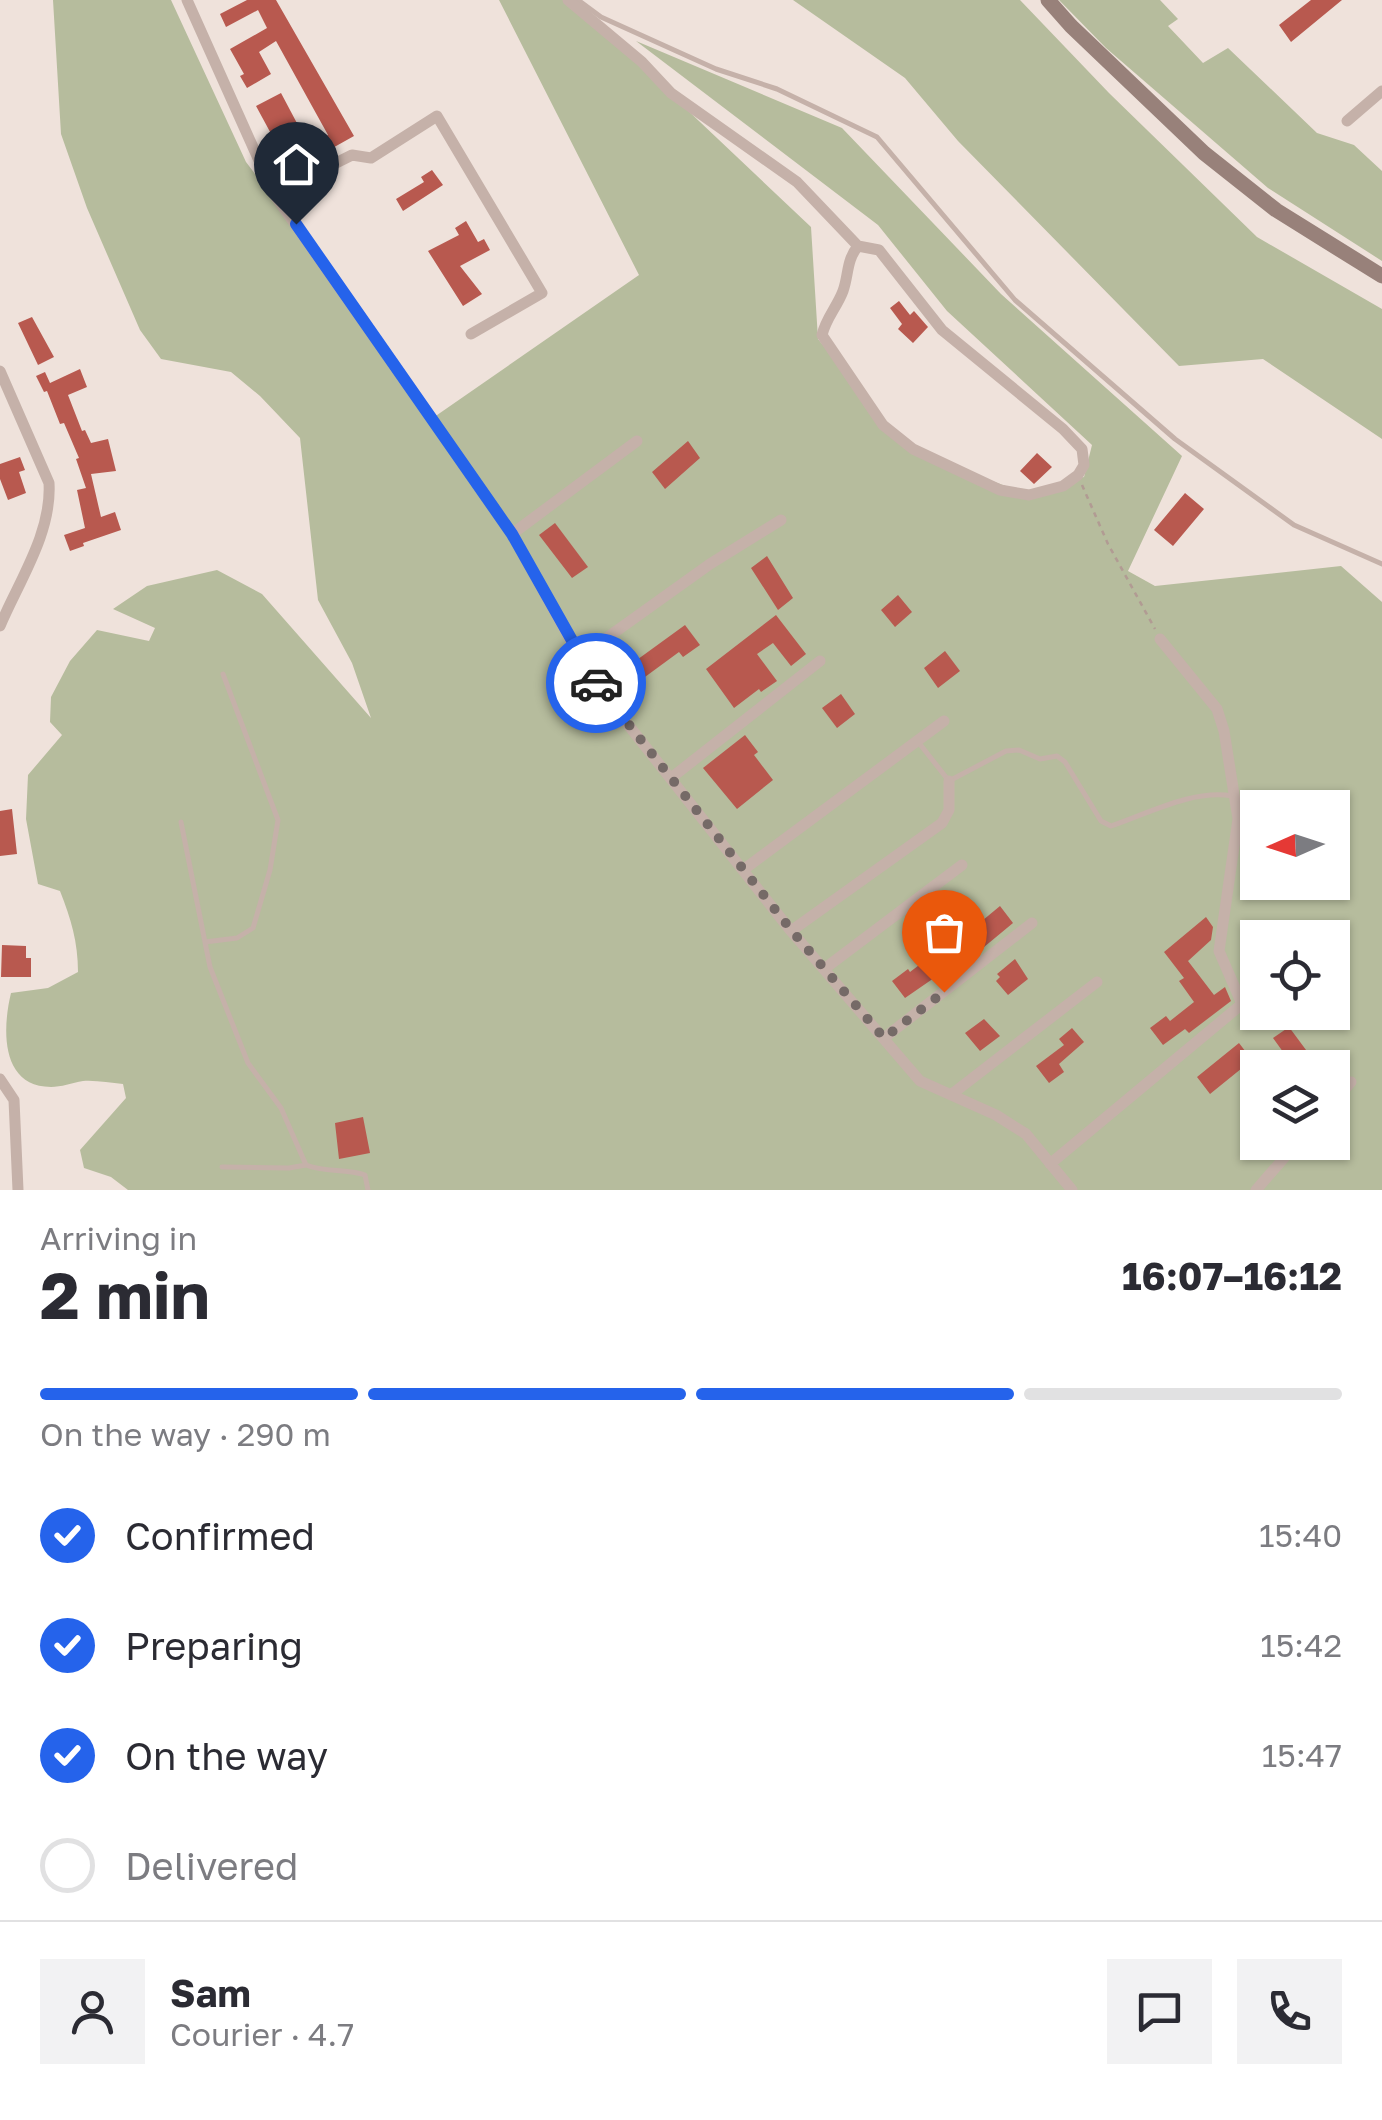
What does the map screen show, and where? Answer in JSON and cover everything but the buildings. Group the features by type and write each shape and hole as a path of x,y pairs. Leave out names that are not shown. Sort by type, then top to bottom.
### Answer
{"main road":[{"path":"1048,0 1070,26 1204,154 1276,210 1382,276"}],"street":[{"path":"186,0 274,194 512,534 592,679 792,931 920,1082 952,1094 1026,1134 1072,1190"},
{"path":"568,0 691,109 797,182 858,246 879,250 942,330 1082,449 1084,465 1078,475 1064,486 1029,495 1000,490 913,448 882,425 822,335 826,317 843,290 849,257 858,246"},
{"path":"1347,121 1382,91"},
{"path":"274,194 352,155 371,158 437,116 542,293 471,334"},
{"path":"0,372 48,483 50,502 44,528 0,626"},
{"path":"512,534 637,441"},
{"path":"580,656 710,564 781,520"},
{"path":"1050,1164 1240,1010 1242,998 1219,951 1238,819 1224,731 1217,708 1160,639"},
{"path":"671,778 820,661"},
{"path":"743,870 944,720"},
{"path":"792,931 942,823 949,810 949,781"},
{"path":"824,970 962,865"},
{"path":"884,1038 1032,923"},
{"path":"952,1094 1097,982"},
{"path":"0,1079 14,1100 18,1190"},
{"path":"1256,1190 1282,1160"}],"lane":[{"path":"578,0 601,17 650,40 716,69 777,89 877,137 1016,300 1175,439 1294,525 1382,564"},
{"path":"205,942 237,938 253,928 270,870 278,820 223,674"},
{"path":"917,741 949,781 1006,751 1019,750 1040,759 1057,756 1065,762 1100,821 1111,826 1179,802 1220,794 1232,796"},
{"path":"181,822 210,967 248,1062 281,1108 306,1165"},
{"path":"222,1167 306,1165 317,1170 354,1171 365,1175 368,1190"}],"path":[{"path":"1078,475 1108,544 1160,639"}],"green space":[{"path":"53,0 171,0 246,162 339,285 427,422 639,275 499,0 571,0 811,227 818,339 910,451 1022,492 1084,477 1092,445 947,311 878,225 636,41 842,128 1001,294 1182,456 1128,571 1155,586 1341,566 1382,602 1382,1190 128,1190 111,1177 84,1168 80,1150 126,1098 123,1084 88,1081 55,1087 22,1078 9,1054 6,1023 11,993 48,988 78,972 75,941 60,891 38,884 26,819 28,775 62,735 50,722 51,697 70,661 97,630 149,641 155,628 113,609 147,586 217,570 262,594 371,718 352,663 318,600 300,438 231,372 161,359 140,330 87,208 61,134"},
{"path":"793,0 1020,0 1257,237 1382,309 1382,439 1263,359 1179,366 958,141 905,78"},
{"path":"1059,0 1160,0 1178,19 1168,26 1203,63 1228,48 1317,133 1354,145 1382,171 1382,261 1268,188 1106,48"}],"way so far":[{"path":"596,683 792,931 884,1038 944,992"}],"route":[{"path":"296,224 512,534 596,683"}]}
